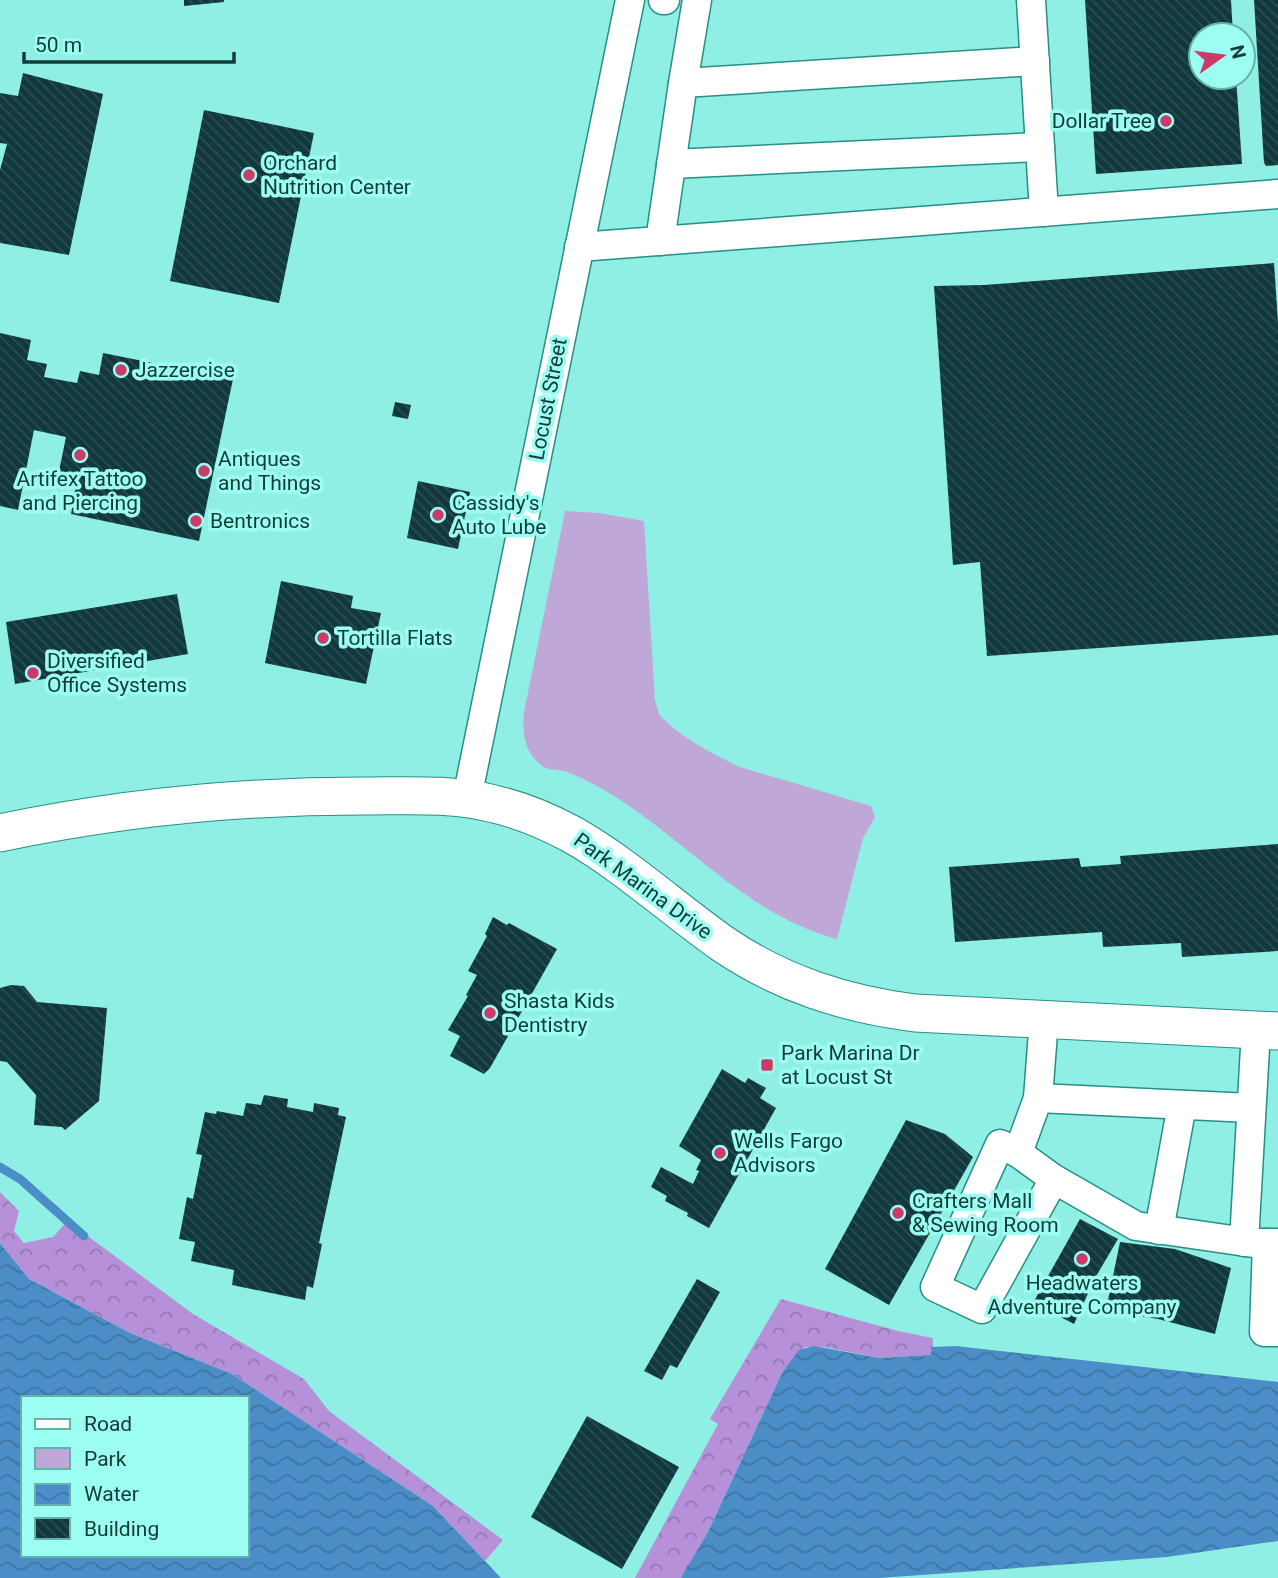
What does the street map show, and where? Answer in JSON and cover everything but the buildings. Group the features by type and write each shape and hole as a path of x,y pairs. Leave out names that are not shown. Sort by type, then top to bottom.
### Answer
{"main road":[{"name":"Park Marina Drive","path":"0,833 114,812 199,803 305,796 467,798 516,810 572,835 610,858 732,950 809,990 872,1007 904,1011 1267,1031"}],"street":[{"name":"Locust Street","path":"467,798 630,0"},
{"path":"660,241 697,0"},
{"path":"1031,0 1044,212"},
{"path":"684,83 1035,61"},
{"path":"671,164 1040,147"},
{"path":"579,247 1278,194"},
{"path":"1018,1153 1038,1098 1044,1019"},
{"path":"1267,1031 1251,1108 1263,1243 1264,1332 1278,1332"},
{"path":"1038,1098 1251,1108"},
{"path":"1158,1230 1182,1105"},
{"path":"1054,1179 982,1309 935,1287 1000,1144 1136,1226 1263,1243"}],"green space":[{"path":"565,511 599,513 644,521 655,700 663,719 700,746 740,767 871,806 875,817 863,838 837,939 776,914 614,796 573,774 544,767 531,754 524,734 524,712"},
{"path":"0,1192 19,1211 14,1231 24,1243 53,1237 69,1219 85,1234 193,1314 304,1379 329,1411 503,1540 485,1561 433,1506 232,1374 130,1333 29,1279 0,1243"},
{"path":"781,1299 933,1338 932,1355 879,1358 824,1347 805,1347 782,1373 708,1532 684,1575 681,1578 635,1578 718,1424 710,1419"}],"water":[{"path":"0,1243 29,1279 130,1333 232,1374 433,1506 501,1578 0,1578"},
{"path":"814,1346 879,1358 931,1355 932,1347 956,1346 1278,1382 1278,1541 1167,1557 880,1578 681,1578 708,1532 782,1373 799,1350"}],"waterway":[{"path":"0,1167 20,1179 84,1236"}],"place":[{"name":"Dollar Tree","path":"1166,121"},
{"name":"Orchard Nutrition Center","path":"249,175"},
{"name":"Jazzercise","path":"121,370"},
{"name":"Artifex Tattoo and Piercing","path":"80,455"},
{"name":"Antiques and Things","path":"204,471"},
{"name":"Cassidy's Auto Lube","path":"438,515"},
{"name":"Bentronics","path":"196,521"},
{"name":"Tortilla Flats","path":"323,638"},
{"name":"Diversified Office Systems","path":"33,673"},
{"name":"Shasta Kids Dentistry","path":"490,1013"},
{"name":"Park Marina Dr at Locust St","path":"767,1065"},
{"name":"Wells Fargo Advisors","path":"720,1153"},
{"name":"Crafters Mall & Sewing Room","path":"898,1213"},
{"name":"Headwaters Adventure Company","path":"1082,1259"}]}
